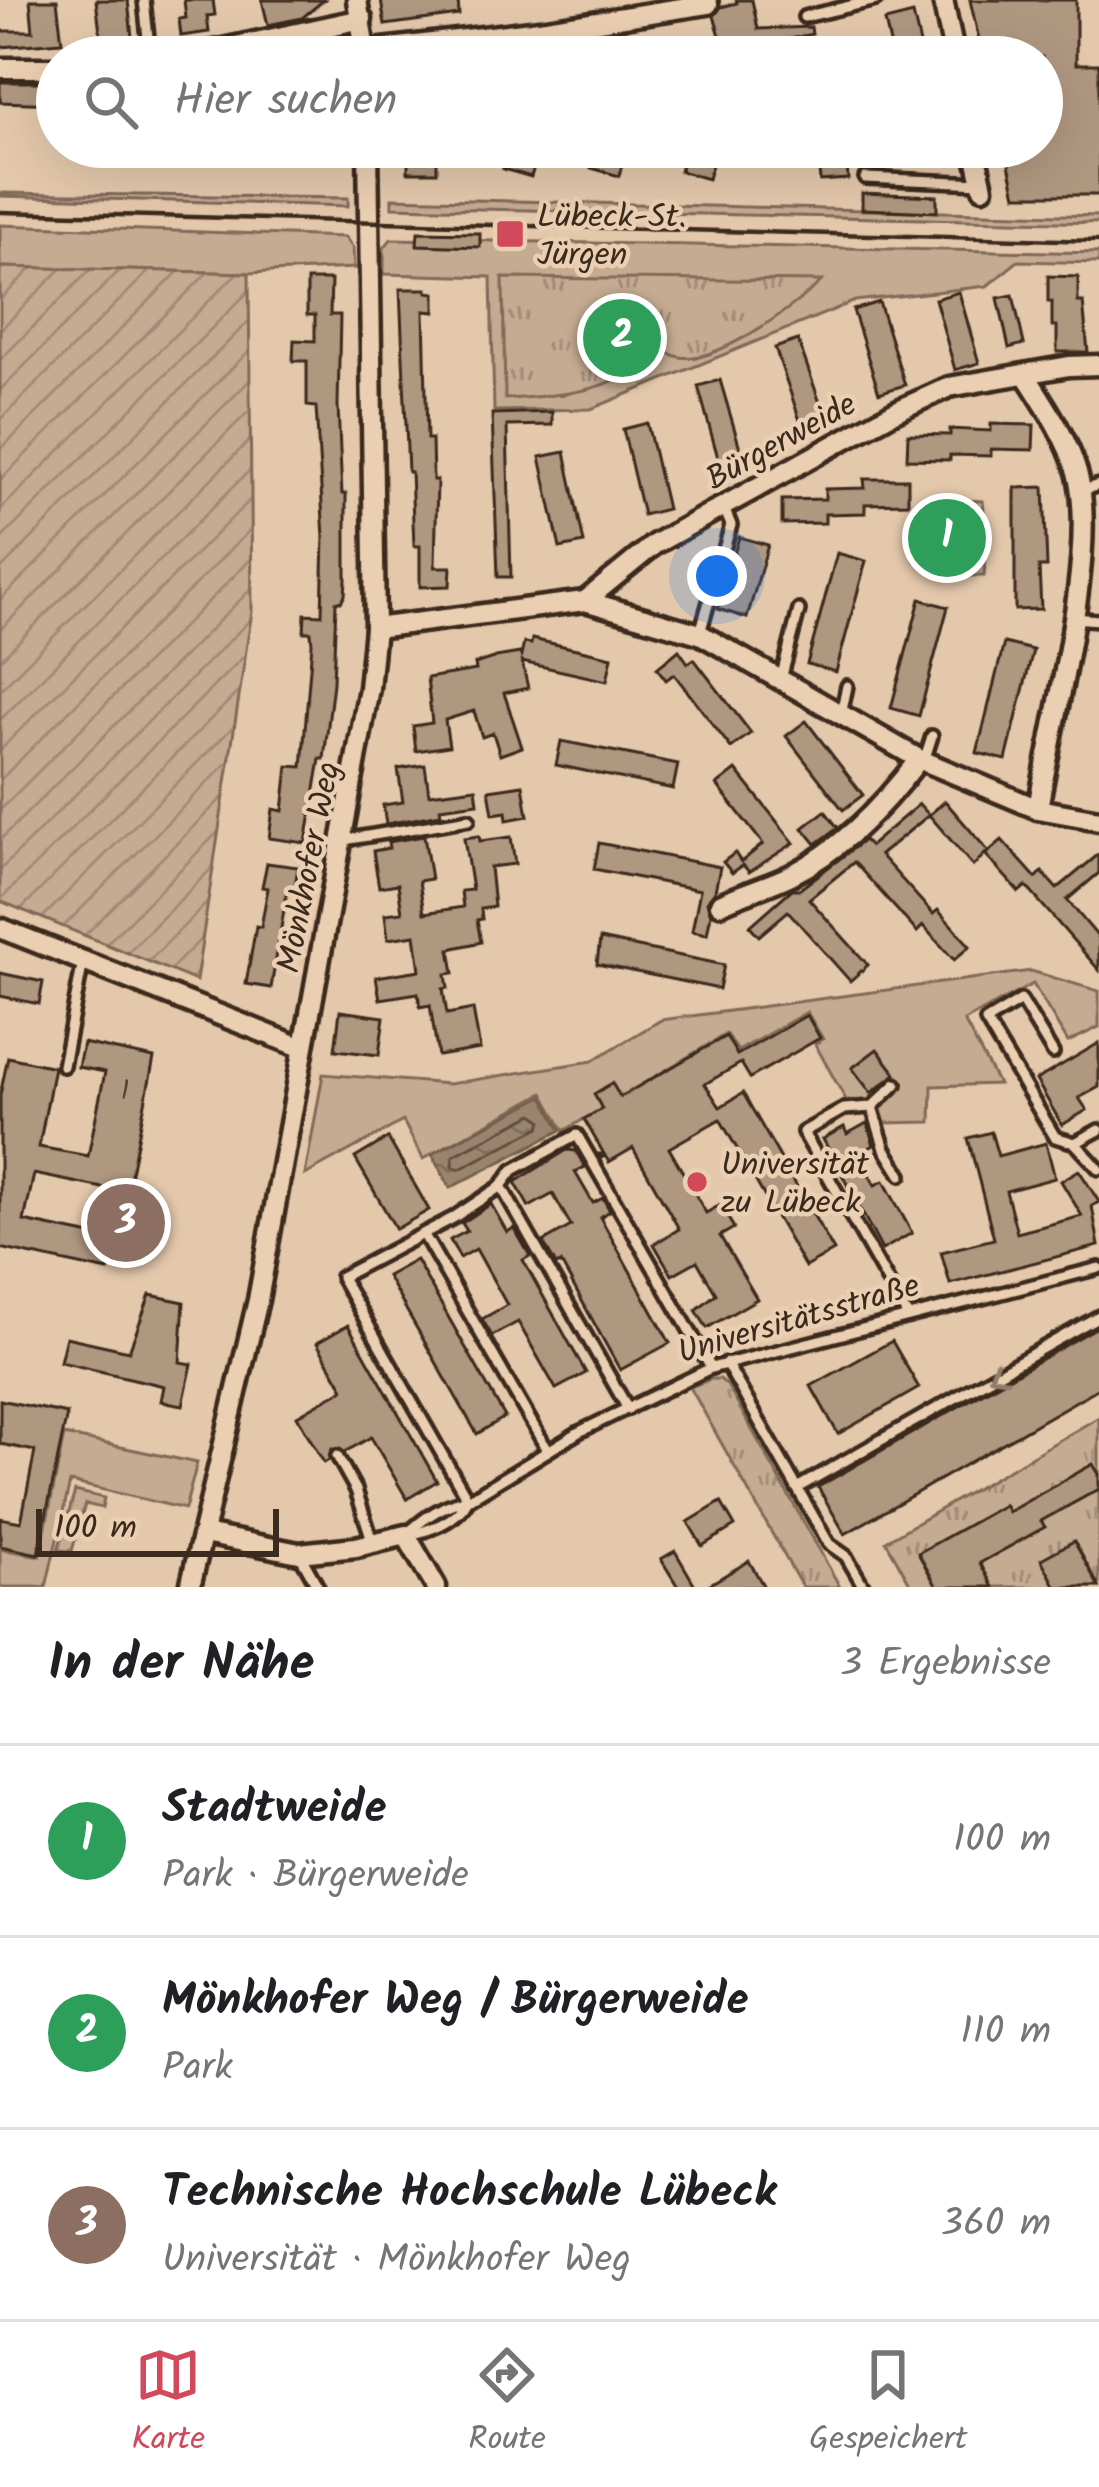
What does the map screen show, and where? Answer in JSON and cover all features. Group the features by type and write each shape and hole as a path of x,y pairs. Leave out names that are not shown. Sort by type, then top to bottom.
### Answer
{"street":[{"path":"943,0 951,36"},
{"path":"496,36 715,2"},
{"path":"263,36 359,10"},
{"path":"0,68 36,68"},
{"name":"Mönkhofer Weg","path":"190,1587 258,1300 367,707 375,628 368,168"},
{"path":"979,168 983,185"},
{"name":"Bürgerweide","path":"585,601 655,544 854,432 949,387 1099,365"},
{"path":"1025,374 1090,488 1073,618 1038,809"},
{"path":"375,628 585,601 700,634 922,760 1038,809 1099,820"},
{"path":"720,904 794,874 866,822 922,760"},
{"path":"0,928 303,1048"},
{"name":"Universitätsstraße","path":"204,1534 299,1553 406,1535"},
{"path":"406,1535 436,1587"}],"lane":[{"path":"144,0 148,36"},
{"path":"804,17 876,0"},
{"path":"865,178 983,185"},
{"path":"700,634 731,525 723,506"},
{"path":"781,680 799,610"},
{"path":"1073,618 1099,620"},
{"path":"841,715 847,686"},
{"path":"922,760 932,736"},
{"path":"344,840 469,819"},
{"path":"63,1066 83,961"},
{"path":"1053,1053 1021,1000 986,1022 1054,1137 1075,1143 1099,1169"},
{"path":"896,1084 872,1108 844,1109 803,1132 907,1316"},
{"path":"872,1108 885,1149 901,1175"},
{"path":"1075,1143 1099,1130"},
{"path":"468,1500 341,1276 424,1235 501,1186 513,1170 577,1135 711,1368"},
{"path":"501,1186 628,1409"},
{"path":"424,1235 548,1451"},
{"name":"Universitätsstraße","path":"406,1535 422,1533 462,1512 468,1500 548,1451 711,1368 1099,1268"},
{"path":"797,1488 1099,1316"},
{"path":"726,1364 829,1544 846,1556 864,1587"},
{"path":"338,1456 356,1490 373,1543"},
{"path":"299,1553 317,1587"}],"green space":[{"path":"0,196 348,198 348,206"},
{"path":"392,198 1099,216 1099,223 392,207"},
{"path":"0,225 345,237 353,248 354,268 249,273 0,267"},
{"path":"391,239 1099,253 1099,263 1018,261 987,286 855,301 591,409 494,411 491,277 384,274 384,248","holes":["503,278 747,333 702,356 680,356 656,342 643,349 621,376 560,396"]},
{"path":"0,267 249,273 252,611 196,981 0,901"},
{"path":"503,278 822,281 774,318 714,352 680,357 655,342 610,382 565,394 505,399"},
{"path":"959,500 983,501 984,576 951,576 915,561 907,537 922,518"},
{"path":"1031,971 1099,991 1099,1027 1068,1042 1033,984 964,1021 998,1084 932,1086 931,1122 884,1123 869,1101 846,1100 815,1044 823,1039 807,1012 738,1051 726,1034 564,1131 543,1093 423,1159 403,1121 305,1175 323,1074 449,1084 592,1061 661,1020"},
{"path":"711,1379 727,1385 840,1587 802,1587 690,1387"},
{"path":"1099,1417 1099,1587 912,1587 886,1541"},
{"path":"64,1435 197,1463 185,1509 70,1482 46,1587 0,1587 0,1549 40,1556"},
{"path":"75,1491 104,1498 102,1508 85,1504 72,1551 58,1550"}],"water":[{"path":"543,1096 561,1130 450,1188 432,1154"}],"building":[{"path":"30,0 57,0 61,36 36,36 36,44 0,47 0,31 33,31"},
{"path":"96,0 128,0 132,36 100,36"},
{"path":"184,0 213,0 215,15 207,16 209,32 181,36"},
{"path":"262,0 324,0 302,18 268,25"},
{"path":"381,0 458,0 459,15 385,25"},
{"path":"752,0 758,29 811,27 812,34 720,36 714,16 721,7"},
{"path":"970,0 1076,0 1076,64 1099,64 1099,195 1016,195 1010,168 1063,168 1063,36 978,36"},
{"path":"913,14 918,36 888,36 885,21"},
{"path":"0,82 36,82 36,103 0,102"},
{"path":"408,168 437,168 437,172 408,172"},
{"path":"503,168 534,168 531,177"},
{"path":"591,168 621,168 619,176"},
{"path":"681,168 711,168 708,179"},
{"path":"819,168 847,168 848,179 820,181"},
{"path":"862,193 937,196 937,212 862,209"},
{"path":"418,232 480,233 480,247 417,245"},
{"path":"1048,276 1078,277 1088,352 1057,352"},
{"path":"307,280 331,280 330,315 340,315 338,406 342,494 346,494 346,580 345,595 336,602 324,759 320,759 306,843 269,838 273,809 283,811 288,766 302,767 312,643 311,632 304,632 305,614 322,615 324,537 316,407 307,406 307,361 293,361 294,340 315,341 315,315 307,315"},
{"path":"400,289 435,293 435,312 424,311 427,439 432,439 433,480 437,480 435,567 451,567 450,586 420,587 420,546 414,546 408,472"},
{"path":"959,292 979,363 955,370 935,299"},
{"path":"1013,295 1024,344 1009,348 998,298"},
{"path":"879,302 905,385 879,393 853,310"},
{"path":"798,340 827,423 804,432 775,348"},
{"path":"720,380 745,465 722,472 698,386"},
{"path":"552,412 552,425 507,426 511,577 498,577 492,414"},
{"path":"647,423 667,509 643,515 623,429"},
{"path":"991,424 1034,425 1033,450 991,449 991,456 950,455 950,460 907,459 908,434 991,431"},
{"path":"565,452 584,543 560,548 540,457"},
{"path":"864,479 908,479 908,503 865,504 865,513 825,514 825,523 782,524 782,500 825,499 825,489 865,488"},
{"path":"1044,487 1047,567 1039,567 1041,609 1015,610 1015,488"},
{"path":"739,537 768,545 747,618 718,609"},
{"path":"837,553 866,561 836,672 807,664"},
{"path":"920,599 948,607 919,716 891,708"},
{"path":"532,639 612,657 607,681 522,662 528,688 504,693 522,747 500,755 493,733 482,737 474,711 445,720 449,746 416,751 413,726 432,723 427,678 476,670 475,664 496,657 521,656 524,643 531,644"},
{"path":"1004,643 1033,650 1006,760 977,753"},
{"path":"679,650 688,663 694,659 751,733 731,748 674,674 666,680 657,668"},
{"path":"806,721 863,795 843,810 786,736"},
{"path":"561,741 678,764 673,789 556,765"},
{"path":"425,765 429,794 476,788 478,803 386,824 383,805 403,802 398,769"},
{"path":"736,770 794,843 749,872 743,865 732,873 723,862 735,853 741,862 763,844 717,785"},
{"path":"523,785 528,816 507,820 506,812 493,814 489,790"},
{"path":"945,801 989,852 1002,840 1036,878 1042,872 1057,889 1099,854 1099,873 1067,900 1099,938 1099,970 1026,886 1019,892 985,854 973,866 929,815"},
{"path":"919,804 929,815 880,855 933,914 938,910 970,946 954,960 923,926 917,932 854,862 809,899 868,965 850,981 788,911 759,936 750,926 792,889 800,889 864,840 870,846"},
{"path":"825,811 838,828 816,844 803,828"},
{"path":"424,836 431,879 419,881 424,913 463,907 461,891 472,890 464,838 511,837 515,864 490,867 494,907 481,909 482,919 477,920 481,942 450,949 454,973 446,974 448,988 443,989 447,1014 473,1009 480,1049 438,1056 430,1005 420,1007 418,993 380,999 376,977 420,970 415,935 388,939 385,914 402,912 398,884 379,887 373,851 389,848 388,842"},
{"path":"599,843 720,867 715,891 707,902 711,914 707,934 692,931 700,890 594,869"},
{"path":"267,863 298,867 294,893 287,892 271,988 246,984 268,888 262,887"},
{"path":"600,939 724,965 719,989 597,964"},
{"path":"0,973 43,982 39,1004 0,996"},
{"path":"340,1011 384,1017 379,1055 335,1050"},
{"path":"807,1015 820,1038 750,1078 741,1063 705,1084 720,1107 743,1093 834,1251 805,1267 720,1119 669,1148 706,1213 720,1205 734,1228 720,1236 757,1299 707,1328 696,1310 716,1294 697,1261 672,1275 654,1244 679,1229 633,1148 609,1162 601,1158 598,1154 604,1154 584,1119 602,1109 594,1094 612,1083 620,1097 726,1036 737,1055"},
{"path":"83,1043 154,1058 127,1193 34,1174 24,1221 115,1240 108,1271 0,1248 0,1095 8,1057 54,1067 39,1147 88,1156 105,1072 78,1067"},
{"path":"1099,1043 1099,1087 1079,1098 1087,1110 1062,1125 1036,1080"},
{"path":"877,1049 896,1074 871,1093 852,1068"},
{"path":"867,1123 874,1145 858,1154 875,1185 884,1181 912,1233 882,1250 823,1139 844,1127 847,1134"},
{"path":"991,1132 998,1156 1046,1143 1055,1178 1006,1191 1017,1233 1082,1216 1061,1181 1079,1170 1099,1202 1092,1206 1099,1246 950,1284 941,1252 994,1239 968,1138"},
{"path":"388,1138 429,1210 396,1229 355,1158"},
{"path":"567,1150 576,1151 585,1167 575,1172 593,1203 603,1198 610,1211 600,1217 670,1343 620,1370 561,1263 556,1265 543,1242 571,1226 553,1194 529,1207 515,1182"},
{"path":"491,1204 507,1232 514,1228 530,1256 523,1260 586,1373 556,1389 518,1322 492,1336 482,1319 507,1305 476,1249 460,1258 450,1240 467,1231 462,1223"},
{"path":"416,1260 505,1417 477,1434 387,1276"},
{"path":"150,1295 184,1302 180,1362 192,1364 183,1405 161,1401 164,1386 60,1362 66,1337 129,1351"},
{"path":"348,1325 437,1481 407,1499 371,1437 345,1452 332,1449 324,1463 297,1416 344,1389 317,1343"},
{"path":"1099,1326 1099,1388 845,1534 818,1487"},
{"path":"892,1341 919,1388 838,1434 811,1386"},
{"path":"0,1400 67,1414 38,1554 0,1546 0,1518 21,1522 35,1451 0,1444"},
{"path":"1093,1464 1099,1489 1041,1521 1045,1527 980,1563 993,1587 937,1587 918,1553 1004,1505 1008,1512"},
{"path":"721,1502 735,1526 702,1546 688,1522"},
{"path":"1074,1541 1099,1587 1056,1587 1041,1559"},
{"path":"675,1551 696,1587 678,1587 661,1559"},
{"path":"749,1561 764,1587 705,1587"}],"railway":[{"path":"0,212 1099,241"}],"place":[{"name":"Lübeck-St. Jürgen","path":"510,234"},
{"name":"Mönkhofer Weg / Bürgerweide","path":"622,338"},
{"name":"Stadtweide","path":"947,538"},
{"name":"Universität zu Lübeck","path":"697,1182"},
{"name":"Technische Hochschule Lübeck","path":"126,1223"}]}
